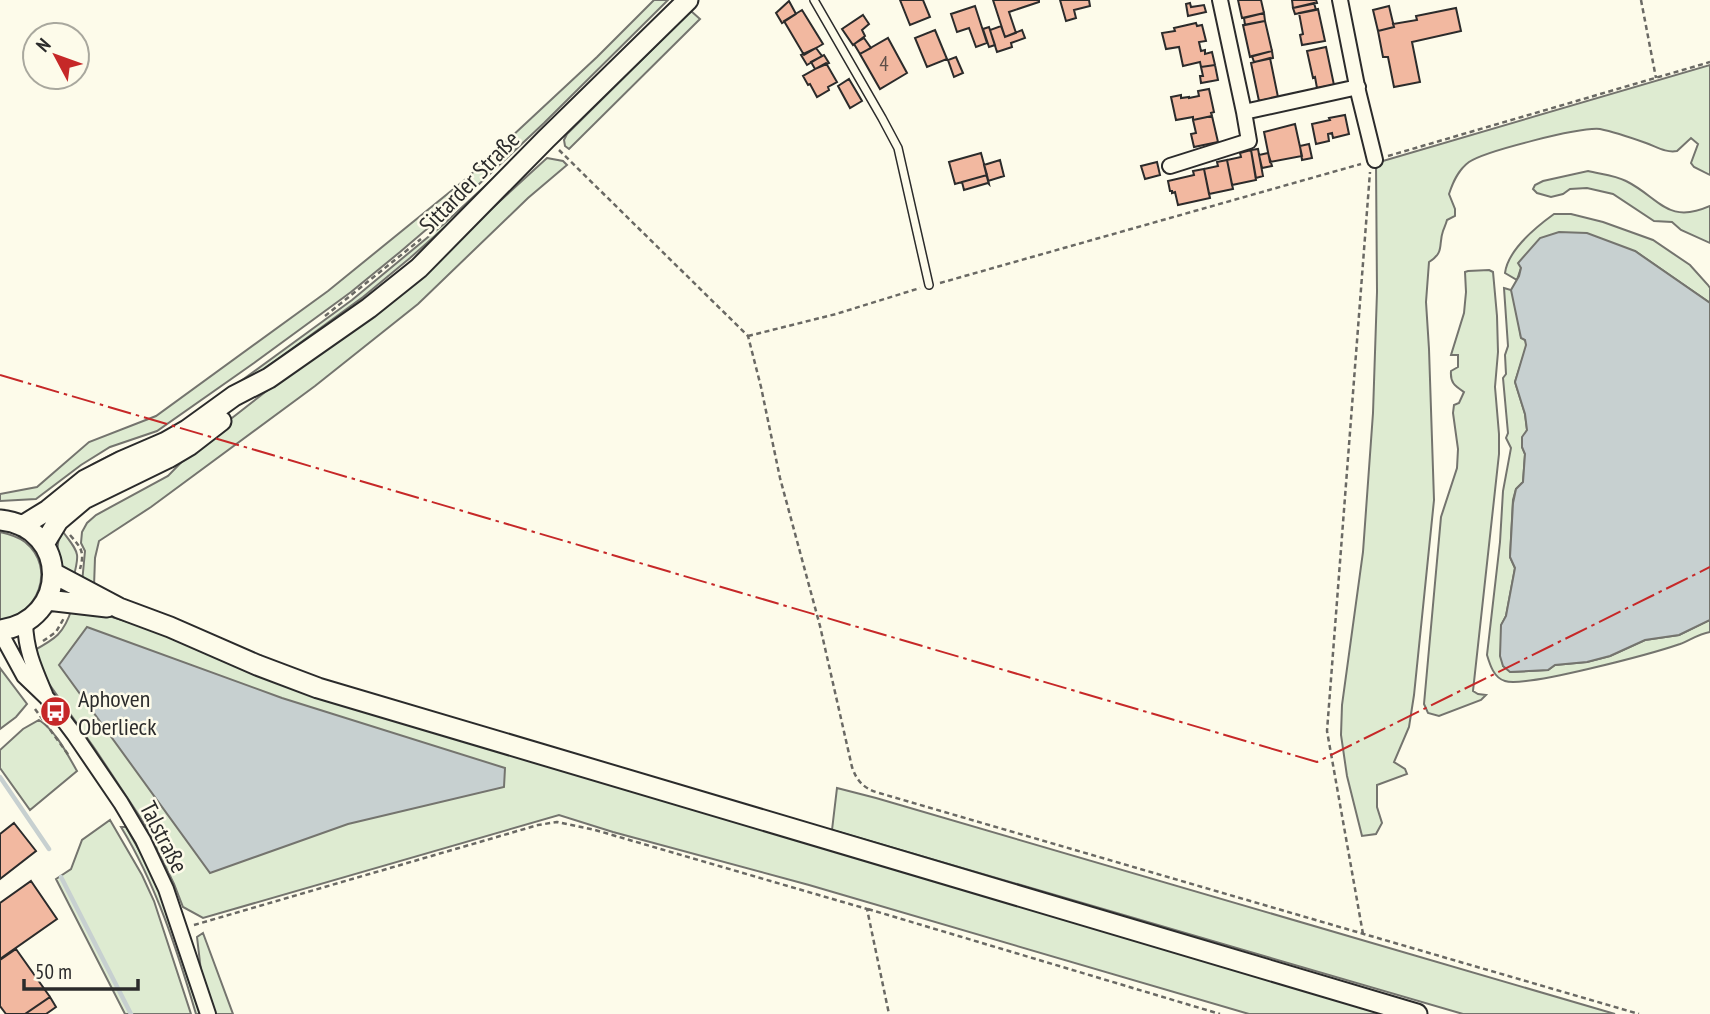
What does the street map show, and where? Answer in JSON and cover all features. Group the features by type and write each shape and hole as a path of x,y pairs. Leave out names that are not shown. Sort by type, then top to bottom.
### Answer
{"main road":[{"name":"Sittarder Straße","path":"22,526 38,517 85,480 187,430 234,396 269,378 369,308 419,268 688,0"},
{"name":"Sittarder Straße","path":"44,544 58,521 84,499 190,445 241,405 269,378"},
{"path":"0,520 22,526 32,532 44,544 53,573 47,600 34,617 25,623 0,631"},
{"path":"53,573 119,608 318,688 1417,1014"},
{"path":"47,600 119,608"}],"street":[{"path":"1170,166 1249,141 1220,0"},
{"path":"1340,0 1373,161"},
{"path":"1244,112 1358,86"},
{"name":"Talstraße","path":"25,623 27,649 47,698"},
{"name":"Talstraße","path":"0,631 24,676 47,698 74,734 131,819 155,863 181,929 208,1014"}],"lane":[{"path":"814,0 898,148 929,285"}],"path":[{"path":"1641,0 1657,78"},
{"path":"748,336 836,314 929,285 953,281 1710,62"},
{"path":"546,139 568,157 748,336 779,478 820,626 852,767 861,784 879,793 1639,1014"},
{"path":"1363,934 1327,731 1373,161"},
{"path":"323,318 427,234"},
{"path":"35,709 73,760"},
{"path":"181,929 538,825 557,822 608,833 1220,1014"},
{"path":"867,909 889,1014"}],"green space":[{"path":"654,0 668,0 476,187 351,292 157,431 110,447 36,499 0,501 0,494 37,487 89,442 156,416 328,291 467,178"},
{"path":"691,11 700,19 569,149 565,146 567,134"},
{"path":"1710,65 1710,175 1691,163 1698,144 1691,138 1677,151 1669,151 1623,135 1589,129 1512,146 1478,157 1462,169 1454,181 1449,194 1455,216 1447,220 1439,251 1429,262 1426,302 1434,500 1414,695 1409,727 1394,762 1405,769 1407,774 1377,785 1377,807 1382,823 1376,834 1362,836 1347,776 1341,735 1342,705 1363,552 1373,413 1377,292 1376,163"},
{"path":"538,137 488,189 363,297 187,425 69,480 117,452 159,437 197,413 352,300 445,223"},
{"path":"547,158 563,161 567,165 528,198 418,304 315,386 151,507 99,541 95,558 94,587 82,583 85,551 81,543 82,532 87,523 96,515 168,476 200,443 443,253"},
{"path":"1588,171 1622,179 1673,211 1695,211 1710,206 1710,243 1681,230 1672,222 1654,221 1613,194 1587,188 1570,189 1551,197 1533,189 1543,181"},
{"path":"1554,214 1571,214 1603,222 1653,240 1690,265 1710,288 1710,303 1635,251 1521,268 1517,280 1505,273 1517,248 1531,232"},
{"path":"1465,272 1493,272 1497,316 1495,387 1499,454 1473,691 1486,695 1481,700 1439,716 1428,713 1424,704 1441,517 1457,468 1454,405 1459,403 1464,392 1452,381 1451,371 1458,367 1458,355 1451,355 1464,313"},
{"path":"1504,288 1511,290 1514,295 1521,337 1527,345 1515,382 1527,430 1522,447 1525,454 1523,482 1516,489 1513,500 1510,557 1515,568 1506,616 1501,626 1503,666 1511,672 1548,670 1555,665 1587,662 1610,656 1645,640 1679,635 1710,620 1710,632 1644,655 1537,679 1505,681 1493,671 1487,655 1503,491 1511,448 1506,438 1508,433 1503,378 1506,374 1505,355 1508,346"},
{"path":"61,529 76,552 73,579 59,562"},
{"path":"0,532 25,542 35,553 41,577 39,589 24,610 13,617 0,620"},
{"path":"72,608 145,627 1407,1014 1249,1014 559,815 203,918 183,907 144,823 40,671 33,651 58,635"},
{"path":"0,668 27,704 0,729"},
{"path":"39,720 56,736 77,771 30,810 0,768 0,750 23,729"},
{"path":"837,788 1615,1014 1463,1014 832,830"},
{"path":"110,820 154,901 191,1014 125,1014 56,879 71,869 82,840"},
{"path":"121,827 126,827 159,891 200,1014 196,1014 155,894"},
{"path":"203,933 233,1014 214,1014 201,971 197,937"}],"shaded area":[{"path":"1559,232 1587,233 1635,251 1710,303 1710,620 1679,635 1645,640 1610,656 1587,662 1555,665 1548,670 1510,672 1503,666 1500,656 1501,625 1506,616 1515,568 1510,557 1513,503 1516,489 1523,482 1525,454 1522,437 1527,430 1515,382 1526,345 1521,338 1511,290 1519,276 1521,268 1518,263 1540,238"},
{"path":"87,627 282,698 505,768 504,787 348,824 210,873 59,665"}],"building":[{"path":"900,0 923,0 930,17 910,25"},
{"path":"993,0 1039,2 1009,12 1016,33 1005,37"},
{"path":"1060,0 1089,0 1090,6 1074,10 1076,18 1066,21"},
{"path":"1238,0 1261,0 1264,13 1242,18"},
{"path":"1292,0 1316,0 1317,3 1293,8"},
{"path":"789,1 796,14 782,23 776,13"},
{"path":"1190,3 1191,7 1204,5 1206,12 1188,16 1186,4"},
{"path":"1314,3 1316,10 1295,14 1293,8"},
{"path":"975,6 987,43 976,47 969,28 957,32 951,14"},
{"path":"1389,6 1394,27 1378,31 1373,10"},
{"path":"1456,8 1461,31 1412,42 1420,82 1394,87 1388,57 1383,57 1378,31 1394,27 1393,24 1417,20 1416,16"},
{"path":"1318,9 1325,41 1302,45 1299,13"},
{"path":"802,10 823,44 804,55 784,21"},
{"path":"1264,13 1265,21 1245,25 1244,18"},
{"path":"863,15 869,24 862,30 865,36 853,45 842,29"},
{"path":"1265,21 1272,51 1250,57 1243,25"},
{"path":"1196,23 1197,26 1202,25 1206,41 1199,42 1201,51 1205,50 1205,54 1212,52 1215,65 1201,67 1200,62 1183,66 1179,47 1166,49 1162,33"},
{"path":"1001,26 1005,37 1022,30 1025,38 1011,43 1012,47 997,52 990,30"},
{"path":"989,27 995,45 989,47 983,29"},
{"path":"935,30 947,59 927,67 915,38"},
{"path":"864,38 871,48 860,54 854,44"},
{"path":"888,38 907,73 880,89 860,54"},
{"path":"1326,47 1334,85 1317,88 1307,51"},
{"path":"816,48 822,56 807,65 801,55"},
{"path":"1272,51 1273,58 1254,62 1252,56"},
{"path":"824,55 829,63 815,69 811,62"},
{"path":"956,57 963,73 954,77 948,60"},
{"path":"1270,58 1278,97 1259,101 1251,63"},
{"path":"826,63 837,82 817,97 803,76"},
{"path":"1215,65 1218,80 1201,83 1201,67"},
{"path":"849,79 862,101 850,108 838,86"},
{"path":"1209,89 1214,112 1211,113 1212,116 1176,120 1171,97 1199,96 1198,91"},
{"path":"1345,115 1349,134 1333,138 1332,133 1328,134 1329,141 1316,144 1312,124"},
{"path":"1212,116 1218,142 1194,147 1191,134 1196,133 1193,120"},
{"path":"1295,124 1302,156 1270,162 1264,132"},
{"path":"1309,144 1312,158 1302,160 1300,146"},
{"path":"1258,149 1263,176 1256,178 1251,150"},
{"path":"1251,150 1256,180 1232,185 1227,160 1241,157 1240,153"},
{"path":"981,153 987,175 955,184 949,162"},
{"path":"1268,153 1272,166 1262,168 1259,155"},
{"path":"1000,160 1004,176 988,181 984,165"},
{"path":"1227,160 1233,189 1209,194 1204,169 1218,166 1217,162"},
{"path":"1157,162 1160,175 1145,179 1141,166"},
{"path":"1204,169 1210,198 1178,205 1175,192 1170,191 1168,181 1194,175 1193,171"},
{"path":"987,175 989,184 964,190 962,182"},
{"path":"14,823 36,851 0,879 0,834"},
{"path":"31,881 57,919 0,959 0,903"},
{"path":"16,949 50,997 25,1014 6,1014 0,1006 0,960"},
{"path":"50,997 56,1007 46,1014 25,1014"}],"waterway":[{"path":"0,777 49,849"},
{"path":"61,877 131,1014"}],"power":[{"path":"0,375 1317,762 1710,567"}],"place":[{"name":"Aphoven Oberlieck","path":"55,712"}]}
